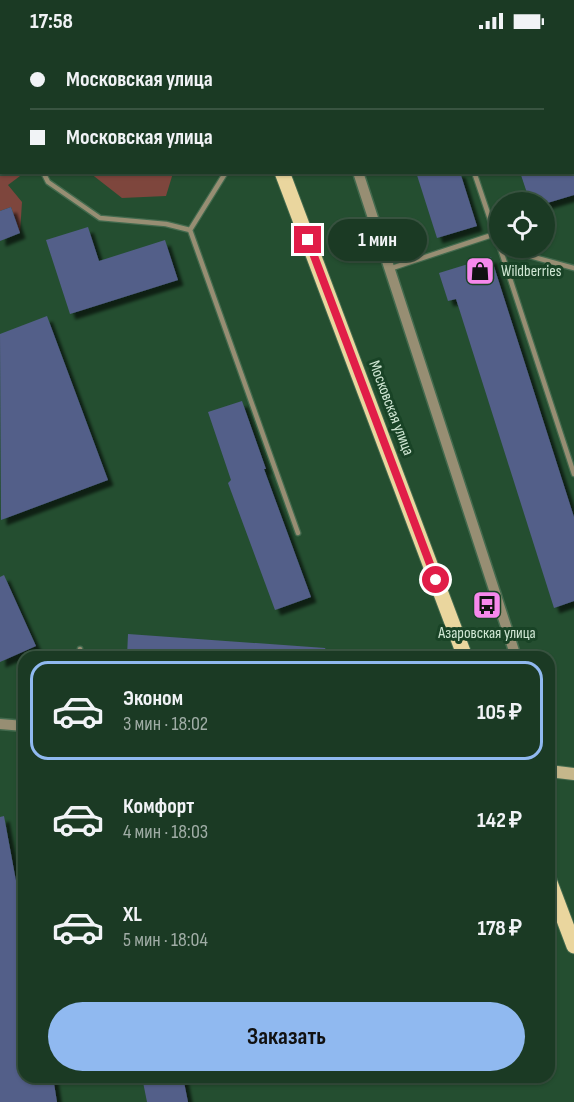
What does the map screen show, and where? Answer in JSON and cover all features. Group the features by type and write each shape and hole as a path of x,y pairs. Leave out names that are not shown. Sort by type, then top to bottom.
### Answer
{"main road":[{"name":"Московская улица","path":"283,174 463,651"},
{"path":"555,772 574,774"},
{"path":"555,896 574,946"}],"street":[{"path":"359,174 514,651"},
{"path":"0,724 18,726"}],"lane":[{"path":"44,174 48,182 99,218 166,224 190,230"},
{"path":"190,230 225,174"},
{"path":"475,174 489,216"},
{"path":"190,230 298,533"},
{"path":"390,269 489,236"},
{"path":"504,258 574,474"},
{"path":"539,258 574,268"}],"shaded area":[{"path":"0,174 23,174 8,185 22,202 20,233 11,207 0,211"},
{"path":"91,174 173,174 166,196 122,198"}],"building":[{"path":"417,174 461,174 477,226 437,238"},
{"path":"521,174 574,174 574,195 555,201 555,192 527,192"},
{"path":"11,207 20,233 0,241 0,211"},
{"path":"88,227 99,261 165,240 178,280 70,314 46,240"},
{"path":"491,258 574,517 574,601 554,608 456,299 448,301 439,273"},
{"path":"47,316 108,480 1,520 0,334"},
{"path":"242,401 266,469 264,469 311,597 275,610 228,483 231,480 208,412"},
{"path":"4,575 36,646 25,651 18,651 18,654 0,662 0,577"},
{"path":"128,634 325,648 326,651 127,651"},
{"path":"4,816 18,892 18,1083 54,1083 57,1102 0,1102 0,817"},
{"path":"143,1083 184,1083 188,1102 147,1102"}],"place":[{"name":"Wildberries","path":"480,271"},
{"name":"Азаровская улица","path":"487,605"}],"route":[{"path":"308,240 436,580"}]}
